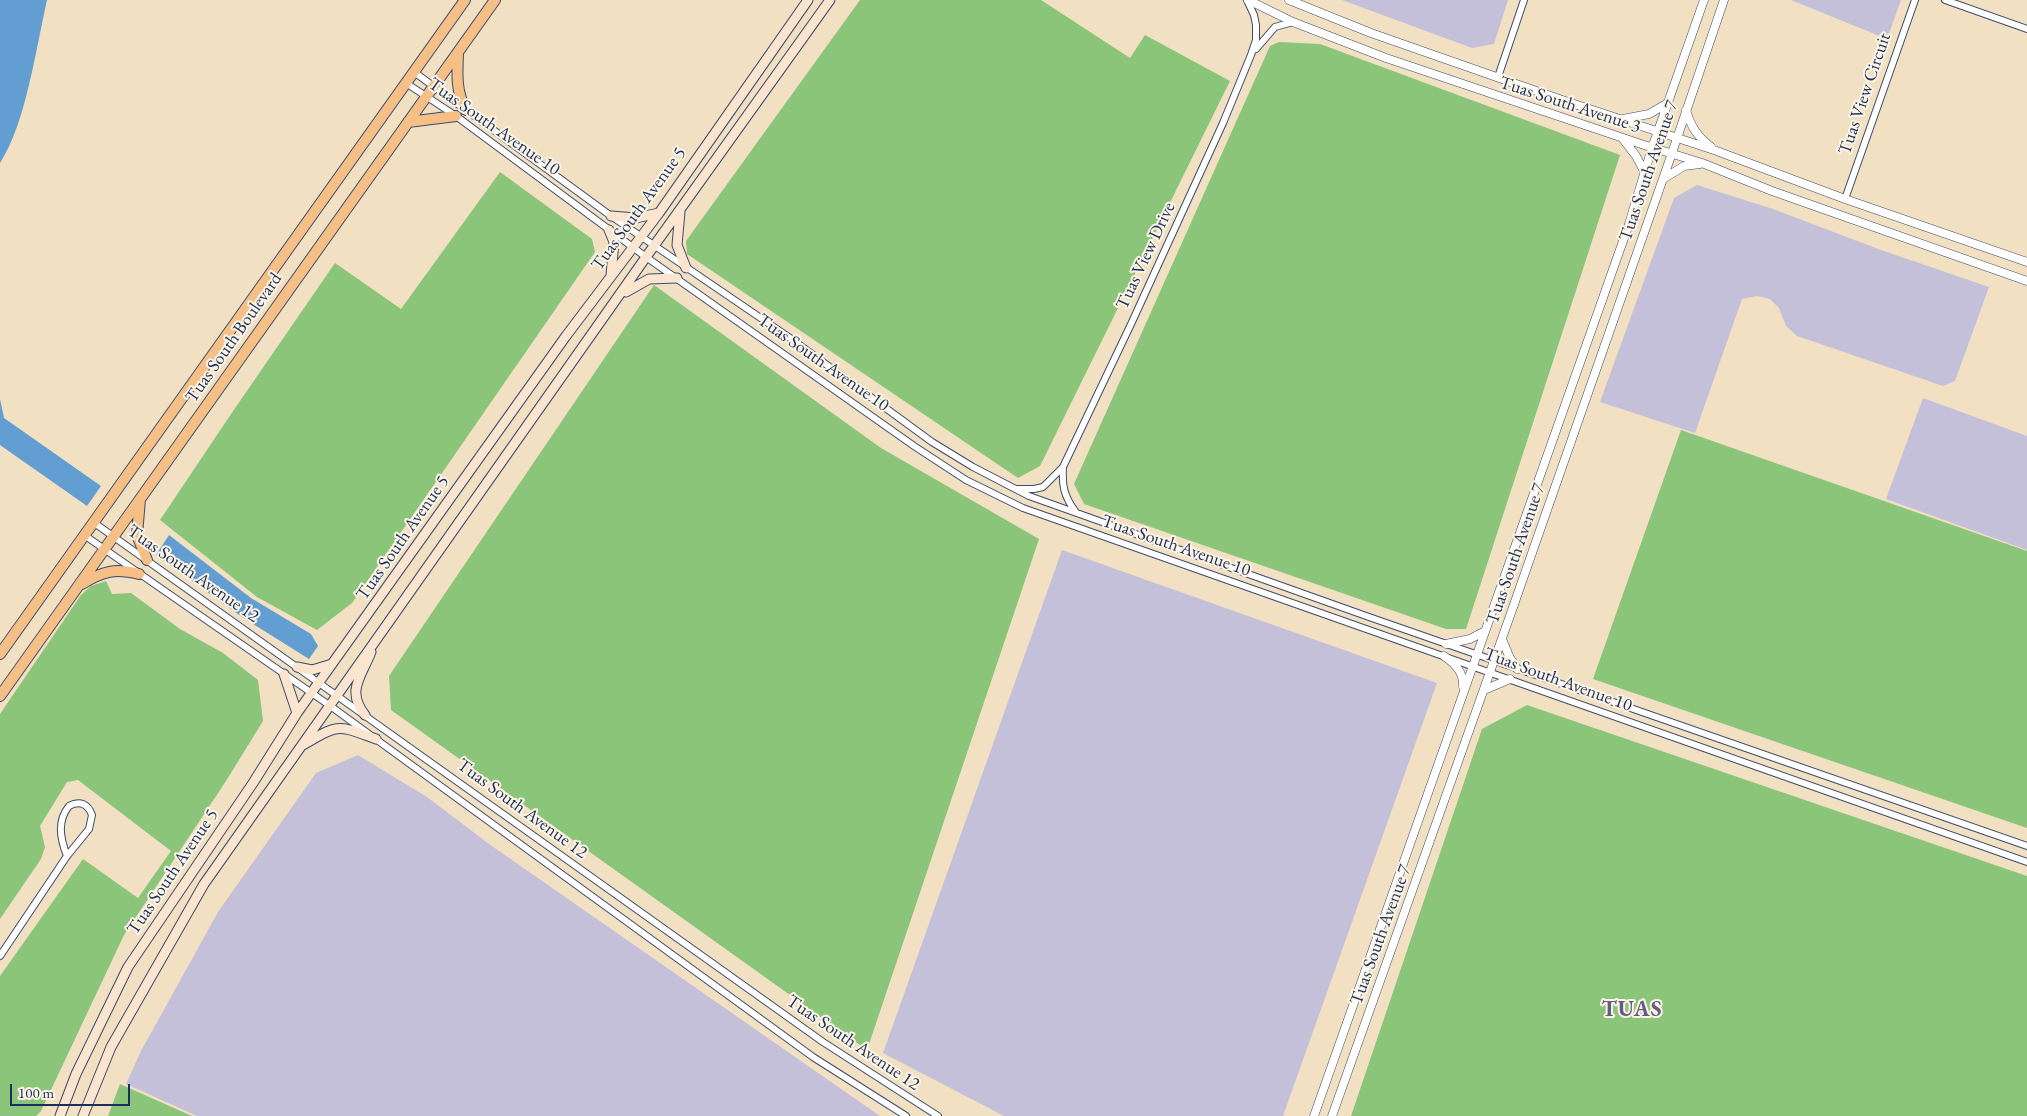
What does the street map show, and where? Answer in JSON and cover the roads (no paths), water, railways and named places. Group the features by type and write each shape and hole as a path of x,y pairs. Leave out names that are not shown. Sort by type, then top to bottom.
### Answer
{"main road":[{"path":"0,654 465,0"},
{"name":"Tuas South Boulevard","path":"0,696 496,0"},
{"name":"Tuas South Avenue 5","path":"60,1116 76,1074 128,967 253,783 298,713 611,275 658,213 808,0"},
{"name":"Tuas South Avenue 5","path":"83,1116 111,1048 204,884 646,257 830,0"},
{"path":"458,54 457,88 466,110"},
{"path":"408,122 456,116"},
{"path":"680,212 677,245 686,268"},
{"path":"611,216 636,218 658,213"},
{"path":"609,230 614,242 611,275"},
{"path":"618,298 632,286 649,279 661,277 677,278"},
{"path":"140,498 137,535 147,560"},
{"path":"77,587 97,575 113,571 121,570 139,574"},
{"path":"365,715 358,706 355,692 377,638"},
{"path":"297,667 312,670 332,664"},
{"path":"284,674 298,713"},
{"path":"301,746 328,729 338,728 347,728 376,739"}],"street":[{"name":"Tuas South Avenue 3","path":"1248,0 1293,22 1386,58 1652,148 1702,163 2027,281"},
{"name":"Tuas View Drive","path":"1248,0 1256,25 1256,40 1252,55"},
{"name":"Tuas South Avenue 3","path":"1289,0 1371,33 1677,139 1714,150 1845,199 2027,262"},
{"path":"1498,77 1524,0"},
{"name":"Tuas South Avenue 7","path":"1314,1116 1629,224 1652,148 1704,0"},
{"name":"Tuas South Avenue 7","path":"1332,1116 1502,639 1724,0"},
{"name":"Tuas View Circuit","path":"1845,199 1914,0"},
{"path":"1945,0 2027,29"},
{"name":"Tuas View Drive","path":"1016,489 1043,487 1063,467 1136,313 1252,55 1260,42 1275,27 1293,22"},
{"name":"Tuas South Avenue 10","path":"414,72 611,216 790,338 932,442 973,468 1016,489 1477,655 2027,846"},
{"name":"Tuas South Avenue 10","path":"406,83 456,116 646,257 914,446 966,480 1023,508 2027,862"},
{"path":"1621,119 1649,114 1668,103"},
{"path":"1686,110 1694,131 1699,138 1714,150"},
{"path":"1621,136 1632,148 1645,173"},
{"path":"1663,179 1684,166 1702,163"},
{"name":"Tuas View Drive","path":"1063,467 1063,491 1066,500 1076,512"},
{"name":"Tuas South Avenue 12","path":"93,522 823,1042 938,1116"},
{"name":"Tuas South Avenue 12","path":"84,535 329,705 813,1057 906,1116"},
{"path":"1446,644 1470,639 1485,631"},
{"path":"1502,639 1517,669"},
{"path":"1444,656 1452,662 1464,678 1462,698"},
{"path":"1484,690 1510,679"},
{"path":"0,956 67,856 89,829 92,815 85,804 80,803 69,806 62,820 62,842 67,856"}],"water":[{"path":"0,0 47,0 23,107 17,127 0,163"},
{"path":"0,399 4,418 101,486 87,506 0,445"},
{"path":"169,535 251,598 311,634 318,646 309,659 242,617 156,555"}],"district":[{"name":"TUAS","path":"1632,1010"}]}
